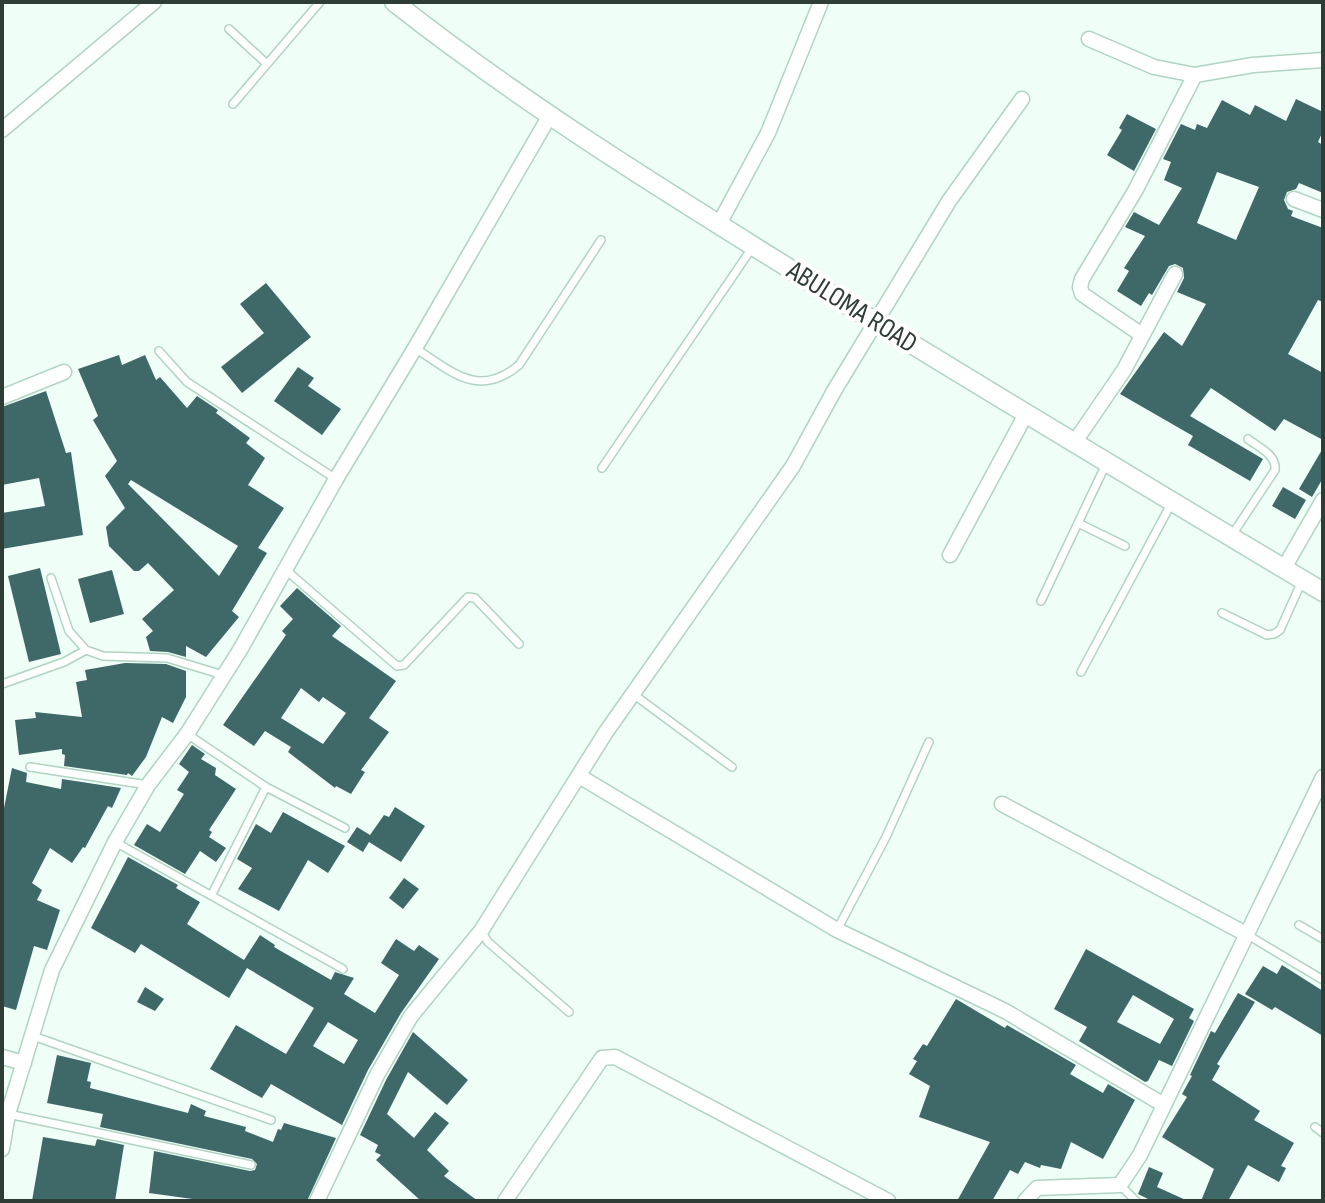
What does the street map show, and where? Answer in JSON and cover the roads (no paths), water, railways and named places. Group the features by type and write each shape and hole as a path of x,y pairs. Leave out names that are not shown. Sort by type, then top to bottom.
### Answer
{"street":[{"path":"2,130 154,2"},
{"name":"ABULOMA ROAD","path":"394,2 469,61 549,117 875,322 1323,592"},
{"path":"719,224 768,133 821,2"},
{"path":"1089,39 1154,67 1195,75 1253,65 1323,60"},
{"path":"1142,335 1082,294 1080,287 1135,191 1195,75"},
{"path":"317,1201 377,1075 411,1016 481,931 633,694 793,466 949,201 1022,99"},
{"path":"2,1149 8,1114 52,970 115,842 148,785 187,734 287,571 336,479 549,117"},
{"path":"1294,199 1323,210"},
{"path":"1074,443 1124,370 1175,274"},
{"path":"2,397 64,372"},
{"path":"950,555 1026,414"},
{"path":"1284,568 1323,500"},
{"path":"579,776 837,930 1005,1011 1164,1105"},
{"path":"1025,1201 1037,1188 1120,1185 1140,1155 1323,777"},
{"path":"1002,804 1246,934"},
{"path":"2,1057 24,1063"},
{"path":"505,1201 602,1058 615,1057 863,1195 888,1201"}],"lane":[{"path":"233,104 320,2"},
{"path":"229,29 267,64"},
{"path":"415,348 457,376 492,381 506,375 519,365 601,240"},
{"path":"602,468 753,246"},
{"path":"159,351 187,382 336,479"},
{"path":"1231,537 1275,470 1273,458 1248,439"},
{"path":"1041,601 1107,462"},
{"path":"1081,672 1173,502"},
{"path":"1078,523 1125,546"},
{"path":"287,571 397,666 404,665 468,597 475,598 519,644"},
{"path":"51,578 69,631 86,650 103,656 167,658 223,675"},
{"path":"1222,613 1267,635 1274,634 1280,630 1303,580"},
{"path":"2,684 64,662 86,650"},
{"path":"633,694 732,767"},
{"path":"187,734 266,787 345,828"},
{"path":"837,930 886,837 929,742"},
{"path":"30,767 148,785"},
{"path":"212,894 266,787"},
{"path":"115,842 343,969"},
{"path":"1299,925 1323,939"},
{"path":"481,931 488,942 569,1012"},
{"path":"1246,934 1323,980"},
{"path":"33,1036 271,1120"},
{"path":"8,1114 251,1165"},
{"path":"1315,1127 1323,1133"},
{"path":"1120,1185 1136,1201"}]}
